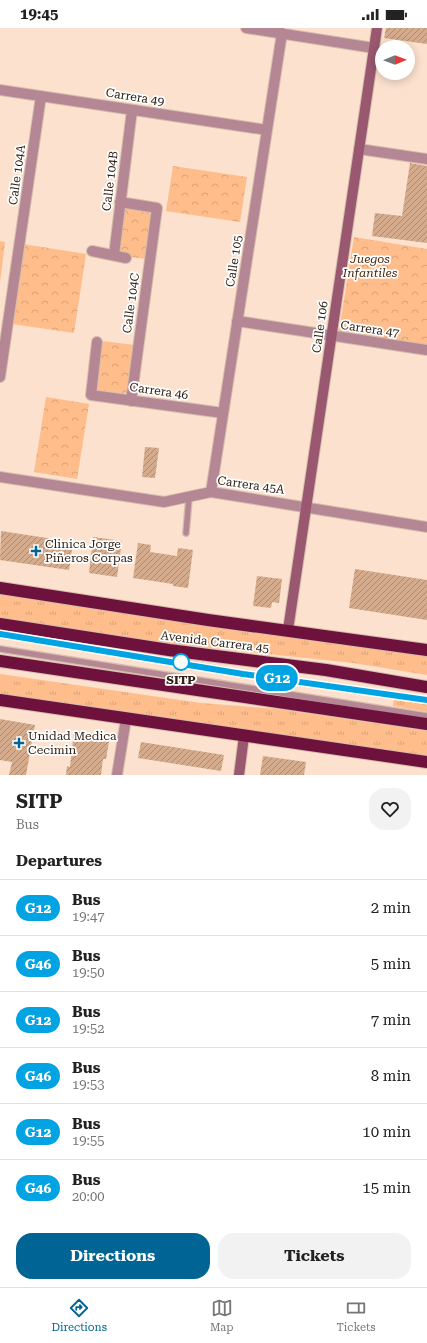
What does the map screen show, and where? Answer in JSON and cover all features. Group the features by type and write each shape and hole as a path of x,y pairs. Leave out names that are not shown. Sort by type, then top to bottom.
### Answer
{"highway":[{"name":"Avenida Carrera 45","path":"0,588 427,650"},
{"name":"Avenida Carrera 45","path":"0,624 169,650 326,670 427,687"},
{"path":"0,663 427,724"},
{"path":"0,700 427,762"}],"street":[{"path":"246,28 374,48"},
{"name":"Calle 106","path":"288,630 377,28"},
{"name":"Calle 105","path":"211,492 282,34"},
{"name":"Carrera 49","path":"0,90 267,130"},
{"name":"Calle 104A","path":"0,376 4,329 41,96"},
{"name":"Calle 104B","path":"114,255 132,110"},
{"path":"359,149 427,159"},
{"name":"Calle 104C","path":"120,202 157,208 131,401"},
{"path":"92,251 126,258"},
{"name":"Carrera 47","path":"238,321 427,350"},
{"name":"Carrera 46","path":"97,342 90,395 223,413"},
{"name":"Carrera 45A","path":"0,477 164,502 189,498 211,492 306,506 427,527"},
{"path":"116,775 126,719"},
{"path":"239,775 244,736"}],"lane":[{"path":"186,534 189,498"},
{"path":"0,634 243,674 427,700"},
{"path":"0,649 427,716"}],"green space":[{"path":"173,166 247,177 240,222 166,211"},
{"path":"121,206 152,210 146,259 115,255"},
{"name":"Juegos Infantiles","path":"354,237 427,249 427,345 339,331"},
{"path":"0,241 5,242 0,282"},
{"path":"23,244 86,254 74,333 12,324"},
{"path":"102,341 135,345 129,394 96,390"},
{"path":"46,397 89,404 77,479 34,472"},
{"path":"0,592 427,654 427,675 353,663 166,643 0,618"},
{"path":"0,674 201,703 278,709 427,731 427,758 0,696"},
{"path":"394,700 427,704 427,712 393,706"}],"building":[{"path":"386,28 427,28 427,44 415,42 415,40 384,38"},
{"path":"410,163 427,166 427,243 372,236 375,213 402,216"},
{"path":"145,447 159,448 155,478 142,477"},
{"name":"Clinica Jorge Piñeros Corpas","path":"1,531 73,542 69,570 0,560"},
{"path":"93,537 122,541 117,577 89,573"},
{"path":"138,543 151,545 150,552 177,556 178,548 193,550 188,588 173,586 173,584 133,578"},
{"path":"355,569 427,580 427,620 349,608"},
{"path":"257,576 282,579 279,603 272,602 271,608 253,606"},
{"name":"Unidad Medica Cecimin","path":"0,719 35,725 26,775 9,775 12,762 0,760"},
{"path":"74,731 110,736 106,759 103,759 101,775 66,775 67,766 70,767"},
{"path":"141,742 224,755 221,771 138,758"},
{"path":"263,756 306,762 304,775 260,775"}],"bus line":[{"name":"G12","path":"0,634 167,660 243,674 401,695 427,700"}],"place":[{"name":"Clinica Jorge Piñeros Corpas","path":"36,551"},
{"name":"SITP","path":"181,662"},
{"name":"Unidad Medica Cecimin","path":"19,743"}]}
